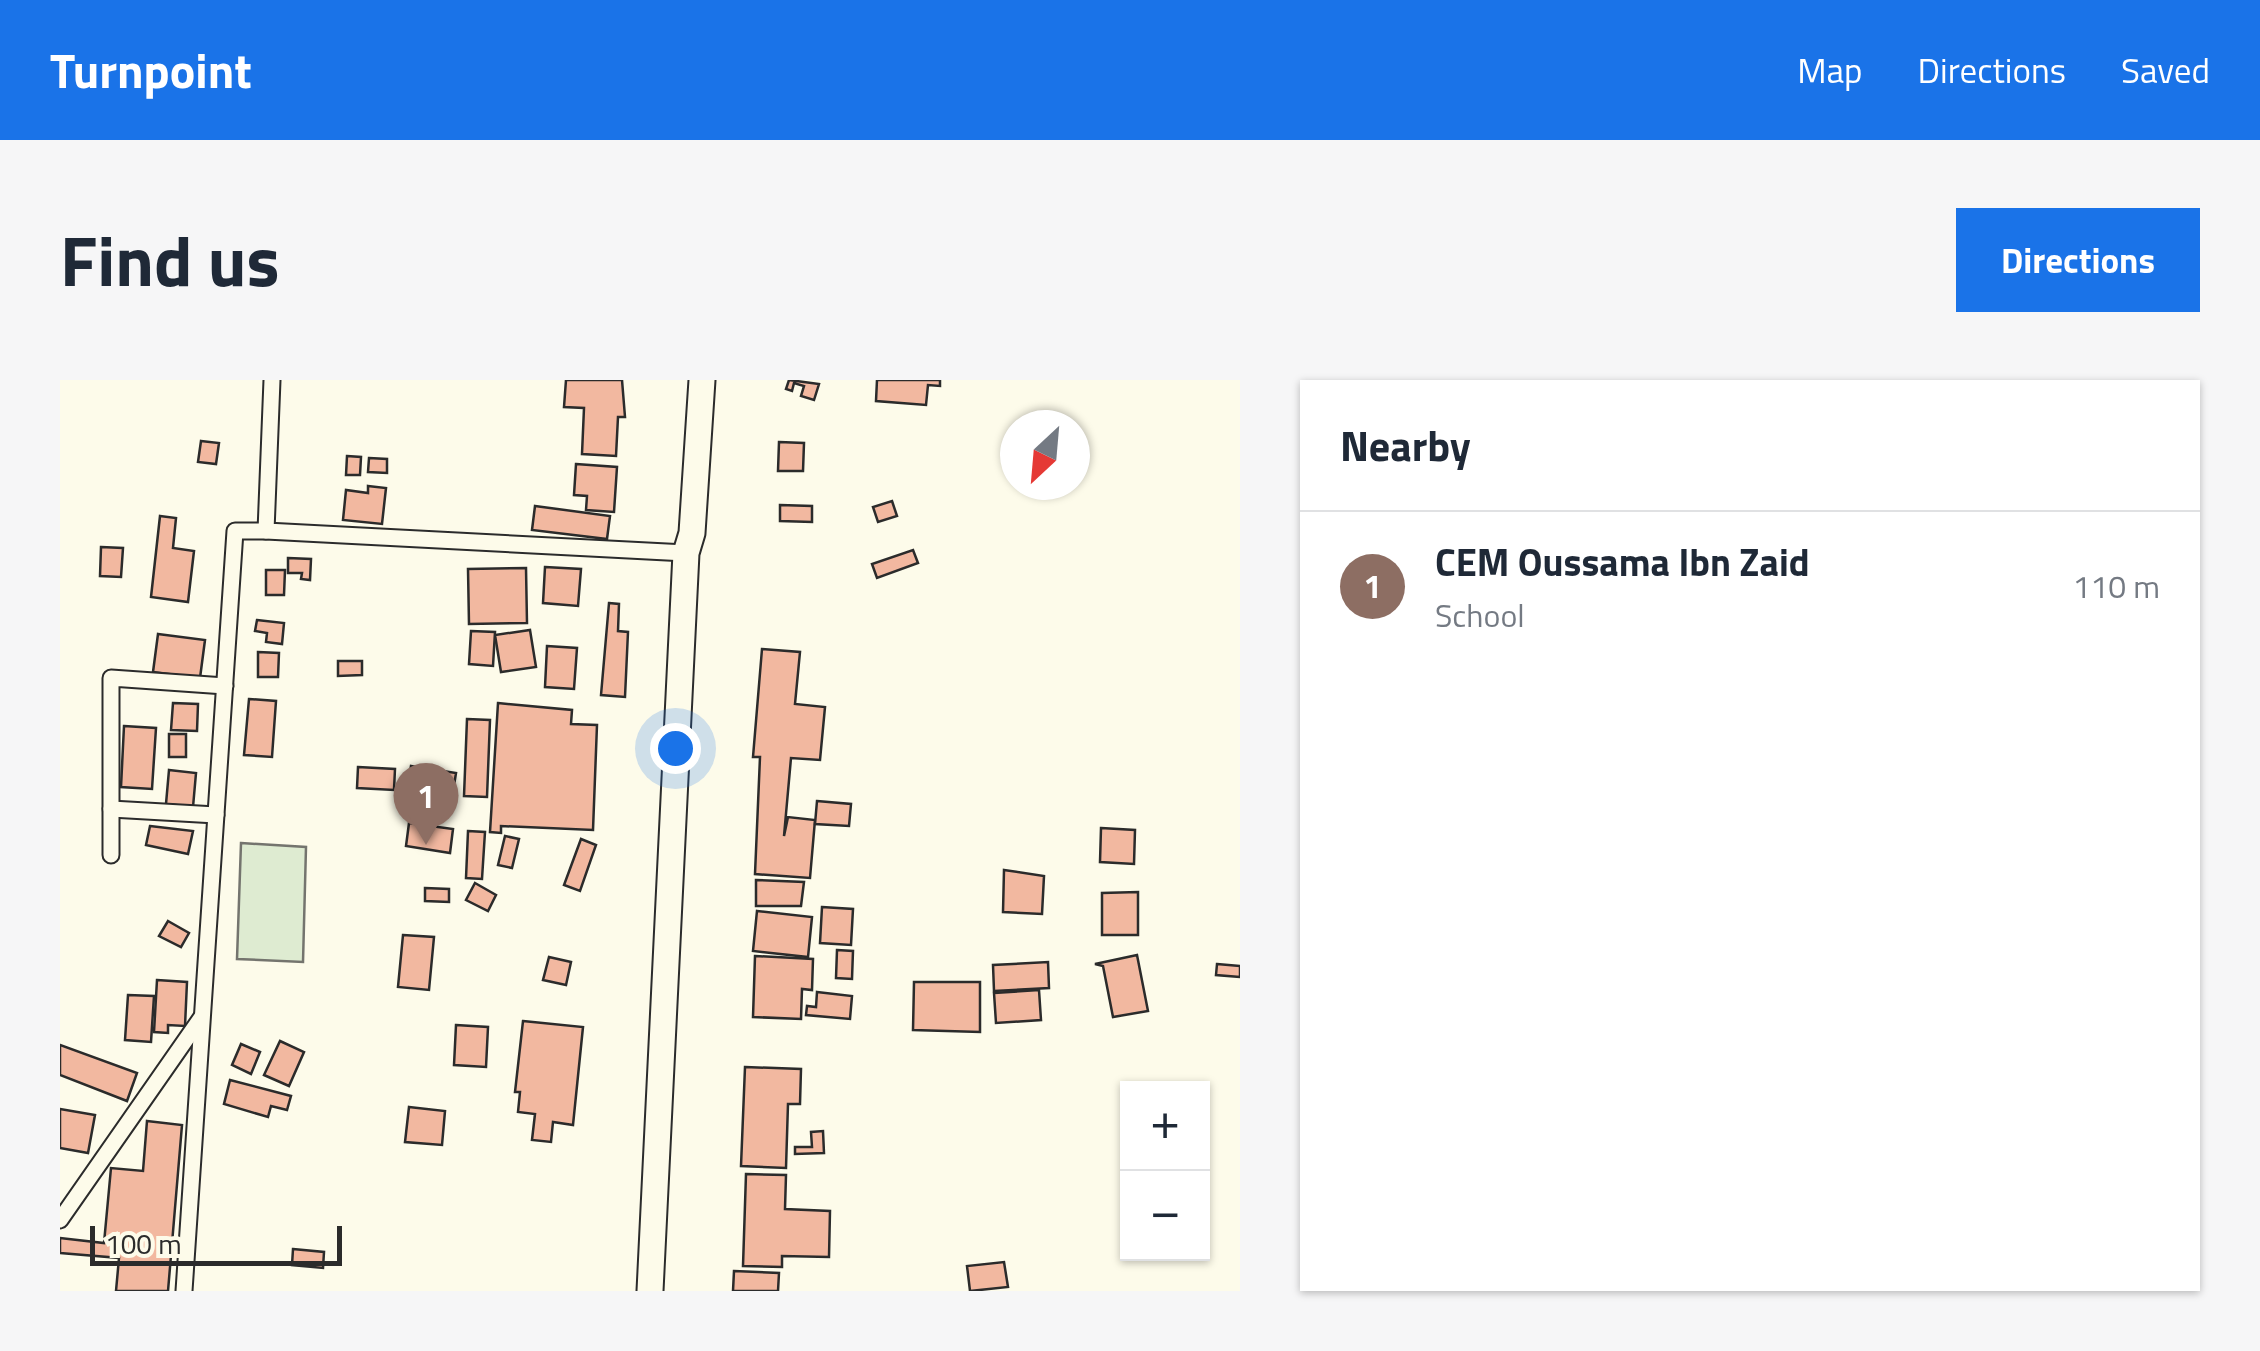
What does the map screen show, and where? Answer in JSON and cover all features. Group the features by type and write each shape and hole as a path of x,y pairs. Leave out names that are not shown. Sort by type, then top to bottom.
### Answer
{"main road":[{"path":"650,1291 686,553 692,533 702,380"}],"street":[{"path":"266,532 272,380"},
{"path":"184,1291 235,531 686,553"},
{"path":"112,855 111,678 225,686"},
{"path":"111,809 216,816"},
{"path":"60,1220 203,1015"}],"green space":[{"path":"241,843 306,847 303,962 237,959"}],"building":[{"path":"566,380 622,380 625,417 618,417 616,456 582,454 584,408 564,407"},
{"path":"789,380 819,384 814,400 801,396 804,386 794,383 792,391 786,389"},
{"path":"877,380 940,380 940,386 928,385 926,405 876,401"},
{"path":"201,441 219,443 216,464 198,462"},
{"path":"779,442 804,443 803,471 778,471"},
{"path":"347,456 361,457 360,475 346,475"},
{"path":"369,458 387,459 387,473 368,472"},
{"path":"576,464 617,467 614,512 586,510 587,496 574,495"},
{"path":"368,486 386,488 382,524 343,520 346,490 368,493"},
{"path":"892,501 897,516 878,522 873,507"},
{"path":"780,505 812,506 812,522 780,521"},
{"path":"535,506 610,516 607,539 532,530"},
{"path":"160,516 176,518 173,548 194,551 188,602 151,597"},
{"path":"101,547 123,548 121,577 100,576"},
{"path":"913,550 918,563 877,578 872,564"},
{"path":"288,558 311,559 310,580 301,579 302,573 288,573"},
{"path":"545,567 581,569 578,606 543,603"},
{"path":"526,568 527,623 469,624 468,569"},
{"path":"266,570 285,570 284,595 266,595"},
{"path":"609,603 619,604 618,631 628,632 625,697 601,695"},
{"path":"257,620 284,623 282,644 266,642 267,633 255,631"},
{"path":"530,630 536,667 501,672 495,635"},
{"path":"471,631 495,632 493,666 469,664"},
{"path":"158,634 205,640 200,678 153,672"},
{"path":"547,646 577,648 574,689 545,687"},
{"path":"762,649 800,652 795,704 825,707 820,760 791,758 784,836 788,817 815,820 810,878 755,874 760,757 753,757"},
{"path":"258,652 279,653 278,677 258,677"},
{"path":"338,661 362,661 362,675 338,676"},
{"path":"249,699 276,701 272,757 244,755"},
{"path":"173,703 198,704 197,731 171,730"},
{"path":"498,703 572,710 571,724 597,725 593,830 501,826 501,833 490,832"},
{"path":"467,719 490,720 487,797 464,796"},
{"path":"124,726 156,728 152,789 121,787"},
{"path":"169,734 186,734 186,757 169,757"},
{"path":"411,766 456,773 452,798 407,792"},
{"path":"358,767 395,769 394,790 357,788"},
{"path":"169,770 196,773 193,807 166,804"},
{"path":"817,801 851,804 849,826 815,824"},
{"path":"409,823 453,829 450,853 406,846"},
{"path":"150,826 193,831 188,854 146,845"},
{"path":"1101,828 1135,830 1134,864 1100,862"},
{"path":"468,831 485,832 482,879 466,878"},
{"path":"505,836 519,839 512,868 498,865"},
{"path":"581,839 596,845 580,891 564,885"},
{"path":"1004,870 1044,876 1042,914 1003,912"},
{"path":"756,880 804,882 801,906 756,906"},
{"path":"475,883 496,895 488,911 466,900"},
{"path":"425,888 449,889 449,902 425,901"},
{"path":"1138,892 1138,935 1102,935 1102,893"},
{"path":"822,907 853,909 851,945 820,943"},
{"path":"757,911 812,917 808,957 753,951"},
{"path":"168,921 189,933 181,947 159,936"},
{"path":"403,935 434,937 429,990 398,987"},
{"path":"837,950 853,951 852,979 836,978"},
{"path":"1137,955 1148,1011 1113,1017 1103,966 1095,964"},
{"path":"755,956 813,959 812,990 802,989 801,1019 753,1017"},
{"path":"549,957 571,962 566,985 543,980"},
{"path":"1048,962 1049,988 994,991 993,965"},
{"path":"1217,964 1240,966 1240,977 1216,975"},
{"path":"157,980 187,982 185,1026 168,1025 168,1033 154,1032"},
{"path":"914,982 980,982 980,1032 913,1030"},
{"path":"1039,990 1041,1020 996,1023 994,993"},
{"path":"817,992 852,996 850,1019 806,1015 807,1006 816,1007"},
{"path":"128,995 154,996 151,1042 125,1040"},
{"path":"523,1021 583,1027 573,1125 553,1122 551,1142 532,1140 535,1114 518,1112 520,1092 515,1092"},
{"path":"456,1025 488,1027 486,1067 454,1065"},
{"path":"280,1041 304,1052 289,1086 264,1075"},
{"path":"241,1044 260,1052 251,1074 232,1065"},
{"path":"60,1045 137,1073 127,1101 60,1075"},
{"path":"745,1067 801,1069 800,1104 788,1104 786,1168 741,1166"},
{"path":"230,1080 291,1096 287,1110 271,1106 268,1117 224,1104"},
{"path":"409,1107 445,1111 442,1145 405,1142"},
{"path":"60,1109 95,1115 88,1153 60,1148"},
{"path":"147,1121 182,1125 168,1291 116,1291 119,1258 60,1253 60,1238 104,1243 111,1168 143,1171"},
{"path":"823,1131 824,1153 795,1154 795,1147 812,1147 811,1132"},
{"path":"746,1174 786,1175 785,1209 830,1211 829,1257 782,1256 782,1267 743,1266"},
{"path":"293,1249 324,1252 323,1268 292,1265"},
{"path":"1004,1262 1008,1287 970,1291 967,1266"},
{"path":"734,1271 779,1273 778,1291 733,1291"}],"place":[{"name":"CEM Oussama Ibn Zaid","path":"426,845"}]}
